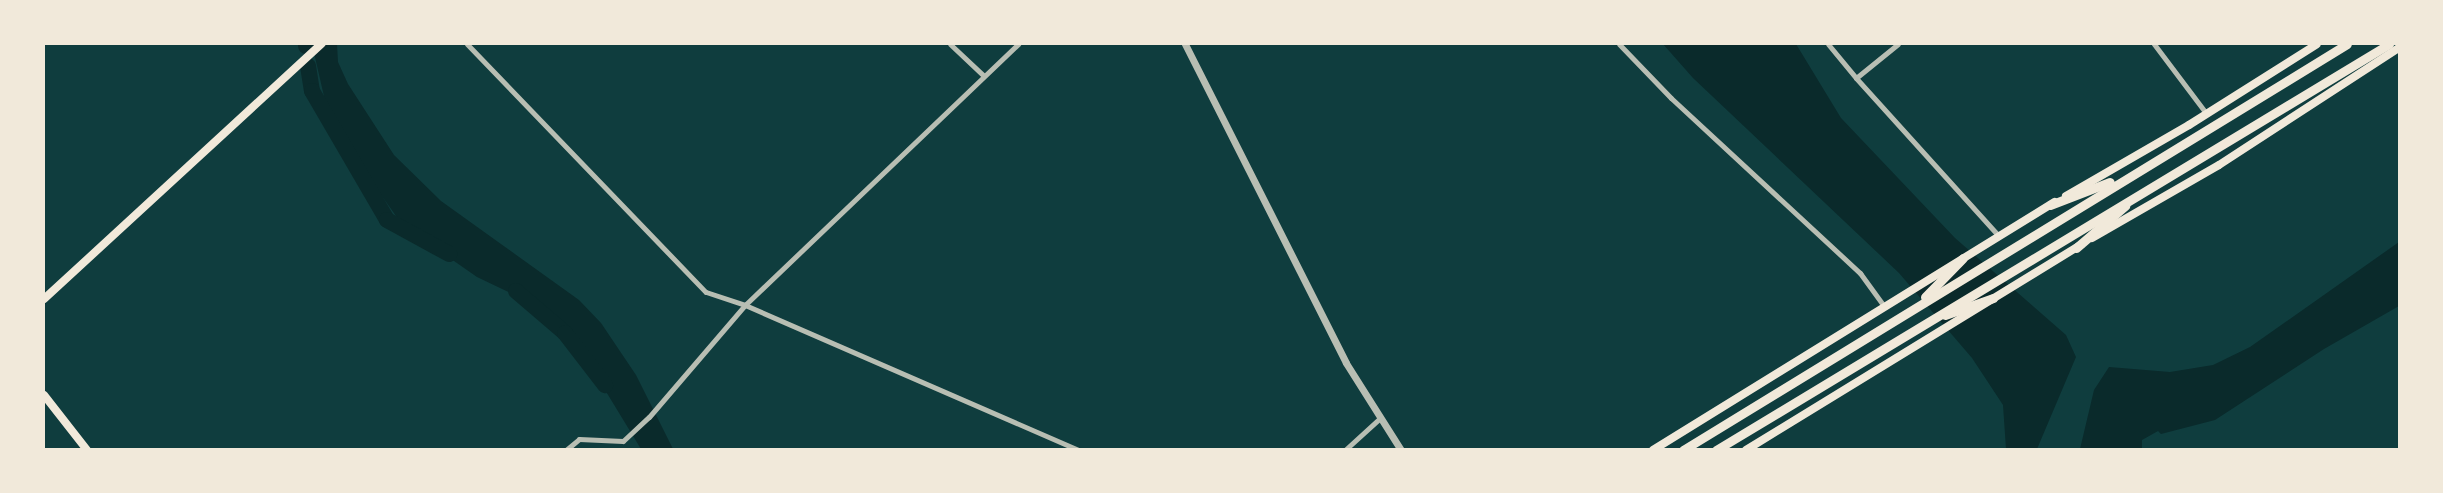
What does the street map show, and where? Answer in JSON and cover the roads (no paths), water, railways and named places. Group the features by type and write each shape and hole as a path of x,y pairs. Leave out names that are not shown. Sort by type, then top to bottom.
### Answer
{"highway":[{"path":"1683,450 2347,44"},
{"path":"1716,450 2004,274 2389,44"},
{"path":"2050,205 2132,174"},
{"path":"2076,248 2145,189"},
{"path":"1913,309 1964,258"},
{"path":"1925,322 1993,298"}],"main road":[{"path":"314,51 321,44"},
{"path":"1653,450 1884,306 2318,44"},
{"path":"1746,450 1993,298 2219,165 2400,47"},
{"path":"180,174 283,79"},
{"path":"44,395 87,450"}],"street":[{"path":"467,44 706,292 745,305 1078,450"},
{"path":"950,44 983,75"},
{"path":"566,450 579,439 623,441 649,417 745,305 1018,44"},
{"path":"1185,44 1346,363 1401,450"},
{"path":"1619,44 1671,98 1860,273 1884,306"},
{"path":"1828,44 1999,236"},
{"path":"1856,78 1898,44"},
{"path":"2154,44 2206,112"},
{"path":"283,79 314,51"},
{"path":"44,299 180,174"},
{"path":"1345,450 1380,418"}],"water":[{"path":"312,44 337,44 338,62 348,84 394,155 441,201 579,300 601,323 636,375 673,449 641,449 577,344 559,321 540,307 477,277 411,231 396,216 353,155 326,105"},
{"path":"1663,44 1796,44 1841,118 1955,238 2066,335 2076,357 2037,449 2006,449 2003,405 1972,358 1899,273 1693,78"},
{"path":"2399,242 2399,306 2324,349 2215,420 2161,434 2158,431 2142,440 2142,449 2080,449 2094,390 2109,367 2170,372 2213,365 2250,347"}],"waterway":[{"path":"308,66 312,91 387,220 449,254"},
{"path":"516,291 565,333 605,385"}]}
